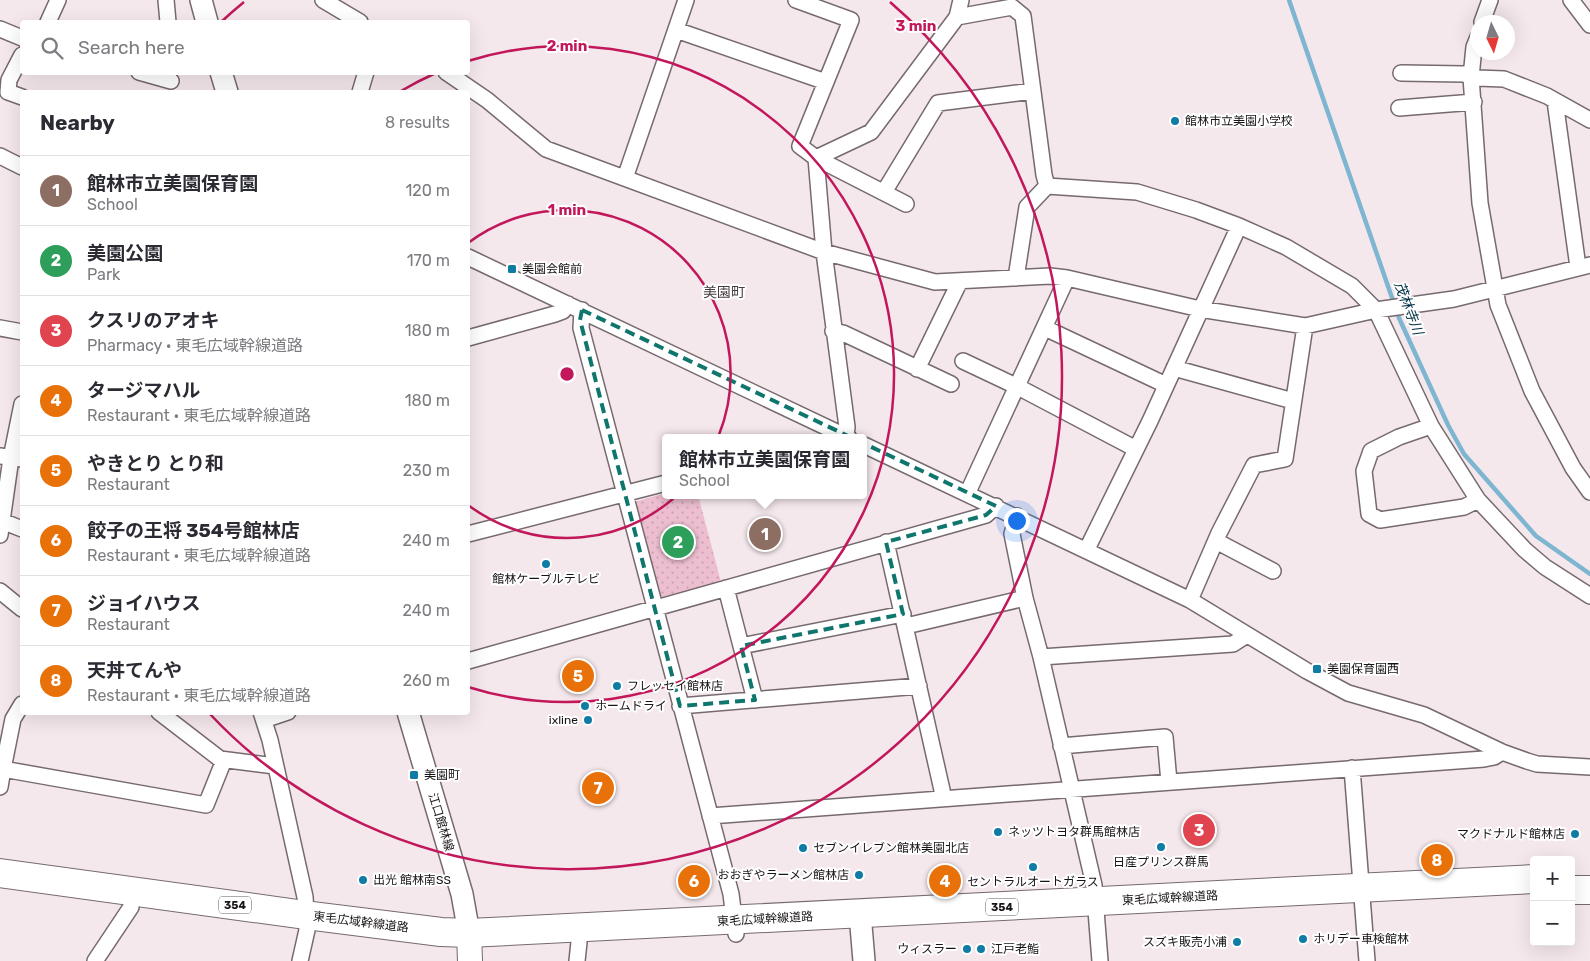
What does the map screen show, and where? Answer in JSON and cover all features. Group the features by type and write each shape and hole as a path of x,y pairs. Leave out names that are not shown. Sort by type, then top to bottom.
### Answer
{"highway":[{"name":"東毛広域幹線道路","path":"0,873 438,946 578,952 736,927"},
{"path":"1575,877 1590,876"},
{"name":"東毛広域幹線道路","path":"470,947 736,927 1096,910 1362,894 1530,879"},
{"name":"東毛広域幹線道路","path":"0,889 131,907 306,923"},
{"path":"1575,890 1590,890"},
{"name":"東毛広域幹線道路","path":"1362,894 1530,892"}],"main road":[{"path":"201,0 206,20"},
{"path":"223,75 226,90"},
{"name":"江口館林線","path":"409,715 462,894 470,947"},
{"path":"860,921 864,961"}],"street":[{"path":"49,20 58,0"},
{"path":"166,0 168,20"},
{"path":"323,0 357,20"},
{"path":"625,178 686,0"},
{"path":"796,0 851,20 800,146 816,158 906,204"},
{"path":"816,158 871,132 957,17 961,0"},
{"path":"1485,15 1490,0"},
{"path":"1571,0 1590,25"},
{"path":"957,17 1012,7 1023,16 1047,186"},
{"path":"0,29 20,37"},
{"path":"676,30 826,82"},
{"path":"20,59 4,79 8,92 20,96"},
{"path":"1473,60 1471,77 1480,203 1498,304 1532,391 1572,468 1590,492"},
{"path":"1401,73 1464,74 1471,77 1504,80 1555,100 1590,120"},
{"path":"149,75 171,82"},
{"path":"361,90 365,75"},
{"path":"450,75 487,100 546,149 824,252 909,277 935,282 959,283 1050,276 1067,278 1200,309 1305,326 1380,309 1454,299 1584,266 1555,100"},
{"path":"884,192 938,103 1033,91"},
{"path":"1399,108 1474,102"},
{"path":"0,156 20,166"},
{"path":"816,158 833,331 847,427 843,434"},
{"path":"1047,186 1137,192 1240,226 1286,247 1352,286 1380,309 1431,426 1478,500 1525,550 1545,567 1590,596"},
{"path":"1016,278 1027,207 1047,186"},
{"path":"1087,549 1240,226"},
{"path":"470,259 575,307 838,434"},
{"path":"968,492 1067,278"},
{"path":"917,368 959,283"},
{"path":"470,337 575,307"},
{"path":"575,307 623,494 731,894 736,927"},
{"path":"1190,600 1216,541 1254,465 1285,459 1305,326"},
{"path":"0,328 20,332"},
{"path":"1045,328 1166,385"},
{"path":"833,331 843,332 951,384"},
{"path":"962,361 1018,387 1136,449"},
{"path":"1174,368 1293,401"},
{"path":"20,414 11,458 1,528 20,529"},
{"path":"1431,426 1399,437 1371,451 1364,471 1369,514 1380,520 1464,507 1478,500"},
{"path":"867,445 968,492 1190,600 1247,635 1348,692 1424,715 1502,752 1538,764 1590,767"},
{"path":"470,533 662,484"},
{"path":"470,660 986,515 996,506"},
{"path":"1017,516 1012,534 1025,598 1041,657 1071,789 1096,910 1100,961"},
{"path":"1216,541 1273,571"},
{"path":"886,542 942,790 942,798"},
{"path":"726,588 755,700"},
{"path":"0,592 20,607"},
{"path":"741,646 904,620 1025,598"},
{"path":"1041,657 1233,644 1247,635"},
{"path":"680,706 919,686"},
{"path":"0,787 6,718 20,706"},
{"path":"163,715 220,759 275,766"},
{"path":"263,716 305,897 306,923 300,961"},
{"path":"1061,746 1165,737 1169,782"},
{"path":"710,816 1484,759 1494,757 1502,752"},
{"path":"3,769 206,805 224,760"},
{"path":"1352,768 1368,961"},
{"path":"95,961 131,907"}],"highlighted area":[{"path":"582,310 996,506 986,515 886,542 903,614 741,646 755,700 680,706 580,320"}],"shaded area":[{"path":"662,494 662,499 699,499 721,582 660,598 634,502"}],"waterway":[{"name":"茂林寺川","path":"1289,0 1399,318 1448,425 1464,454 1536,536 1590,574"}],"place":[{"name":"館林市立美園小学校","path":"1175,121"},
{"name":"美園会館前","path":"512,269"},
{"name":"館林市立美園保育園","path":"765,534"},
{"name":"美園公園","path":"678,542"},
{"name":"館林ケーブルテレビ","path":"546,564"},
{"name":"美園保育園西","path":"1317,669"},
{"name":"やきとり とり和","path":"578,676"},
{"name":"フレッセイ館林店","path":"617,686"},
{"name":"ホームドライ","path":"585,706"},
{"name":"ixline","path":"588,720"},
{"name":"美園町","path":"414,775"},
{"name":"ジョイハウス","path":"598,788"},
{"name":"クスリのアオキ","path":"1199,830"},
{"name":"ネッツトヨタ群馬館林店","path":"998,832"},
{"name":"マクドナルド館林店","path":"1575,834"},
{"name":"日産プリンス群馬","path":"1161,847"},
{"name":"セブンイレブン館林美園北店","path":"803,848"},
{"name":"天丼てんや","path":"1437,860"},
{"name":"セントラルオートガラス","path":"1033,867"},
{"name":"おおぎやラーメン館林店","path":"859,875"},
{"name":"出光 館林南SS","path":"363,880"},
{"name":"餃子の王将 354号館林店","path":"694,881"},
{"name":"タージマハル","path":"945,881"},
{"name":"ホリデー車検館林","path":"1303,939"},
{"name":"スズキ販売小浦","path":"1237,942"},
{"name":"ウィスラー","path":"967,949"},
{"name":"江戸老鮨","path":"981,949"}],"district":[{"name":"美園町","path":"724,292"}]}
